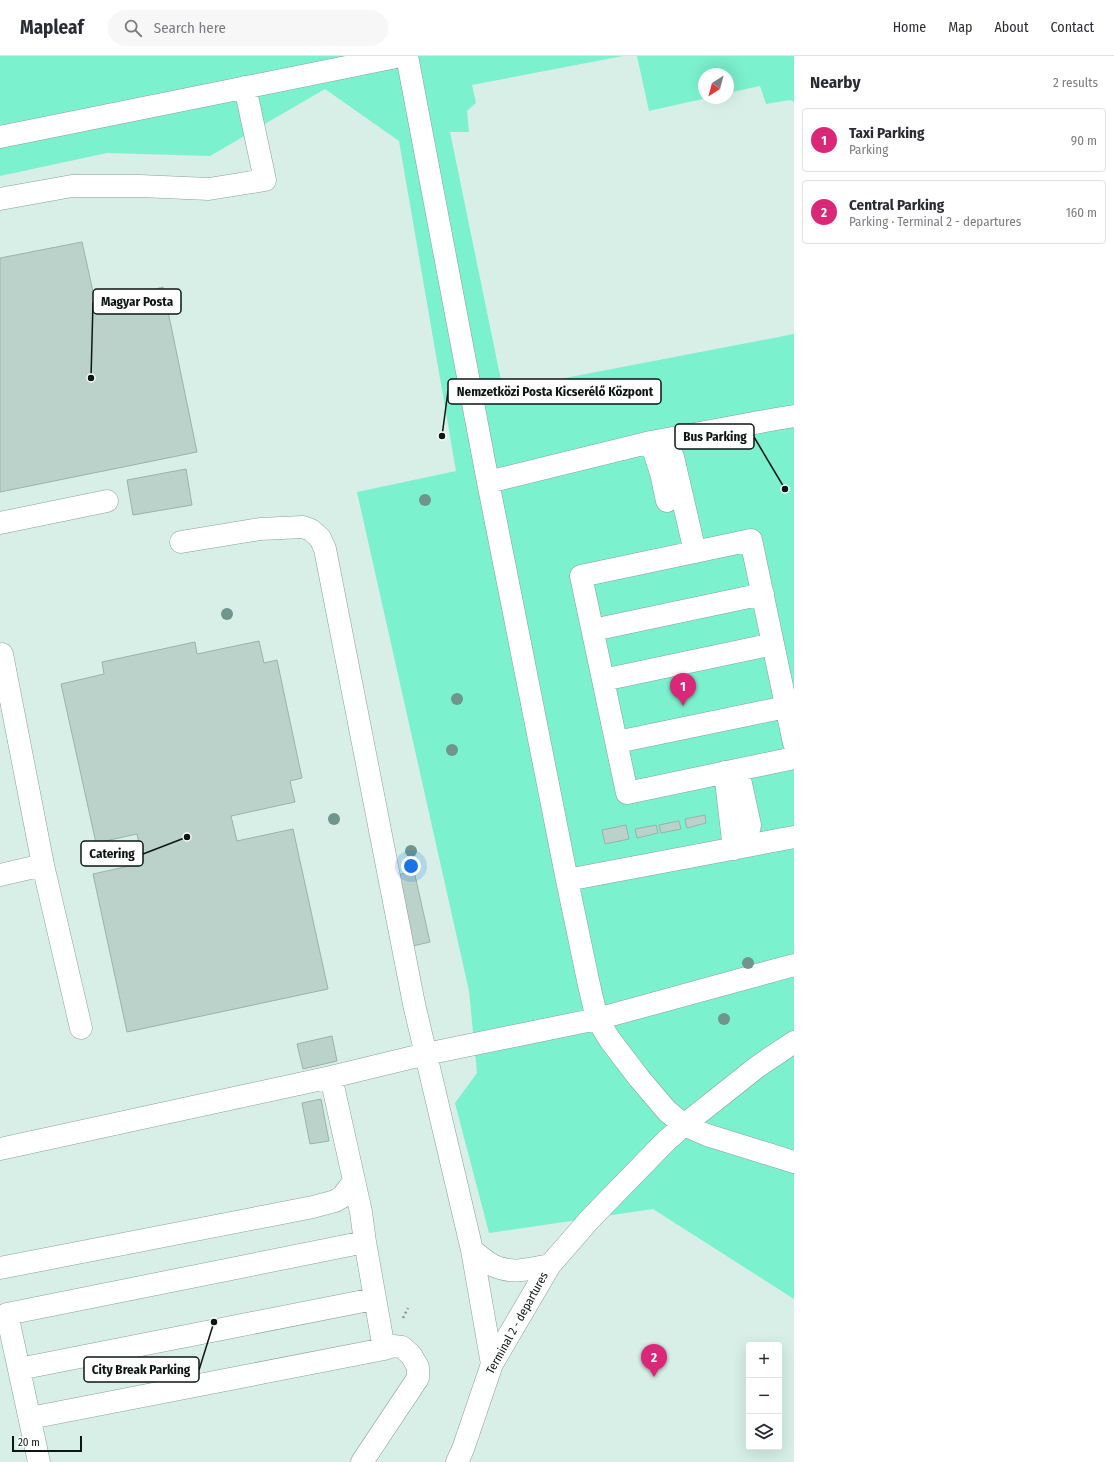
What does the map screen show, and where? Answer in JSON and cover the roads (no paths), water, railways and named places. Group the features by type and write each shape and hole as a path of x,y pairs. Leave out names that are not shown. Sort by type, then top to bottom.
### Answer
{"street":[{"path":"0,137 401,56"},
{"path":"407,56 488,482 567,880 597,1019 610,1040 639,1078 667,1111 684,1125 707,1135 794,1162"},
{"path":"0,199 72,186 140,186 209,189 264,180 245,88"},
{"path":"488,482 651,442 776,418 794,416"},
{"path":"651,442 688,554"},
{"path":"0,523 106,501"},
{"path":"181,542 260,529 303,527 311,530 320,538 326,549 412,996 472,1250 492,1364"},
{"path":"794,743 751,540 581,576 627,793 794,758"},
{"path":"593,630 763,594"},
{"path":"603,680 773,644"},
{"path":"2,654 43,865 81,1028"},
{"path":"617,742 786,707"},
{"path":"732,771 750,825 747,837 734,849"},
{"path":"567,880 794,837"},
{"path":"0,875 43,865"},
{"path":"0,1149 331,1077 426,1054 597,1019 794,965"},
{"name":"Terminal 2 - departures","path":"462,1458 492,1364 550,1265 590,1219 684,1125 757,1067 794,1042"},
{"path":"331,1077 349,1152 361,1212 364,1242 374,1299 393,1348"},
{"path":"0,1266 313,1207 335,1201 342,1197 354,1181"},
{"path":"39,1462 7,1314 364,1242"},
{"path":"472,1250 492,1265 509,1271 519,1272 550,1265"},
{"path":"19,1370 374,1299"},
{"path":"30,1418 393,1348 411,1355 418,1367 418,1378 362,1462"}],"place":[{"name":"Magyar Posta","path":"91,378"},
{"name":"Nemzetközi Posta Kicserélő Központ","path":"442,436"},
{"name":"Bus Parking","path":"785,489"},
{"name":"Taxi Parking","path":"683,706"},
{"name":"Catering","path":"187,837"},
{"name":"City Break Parking","path":"214,1322"},
{"name":"Central Parking","path":"654,1377"}]}
